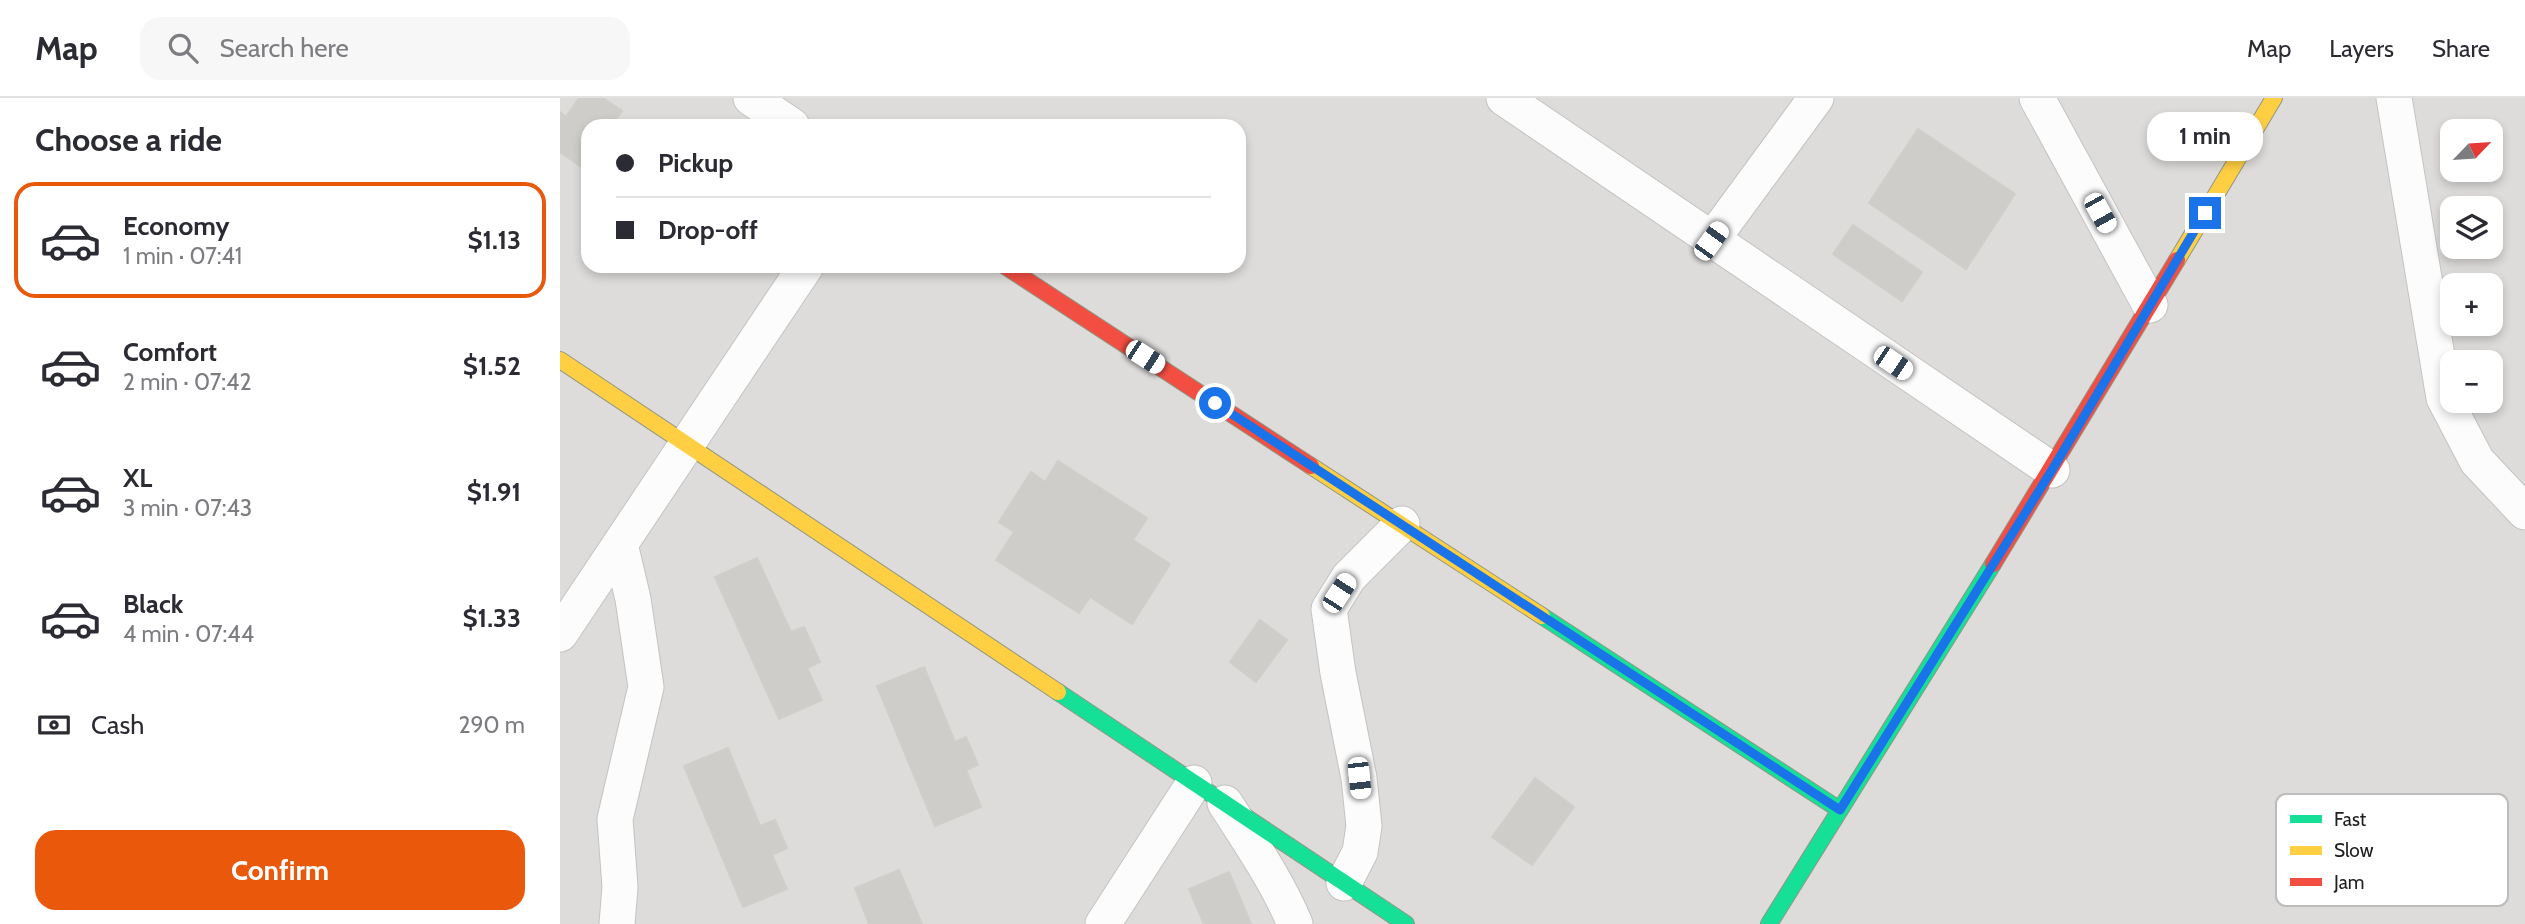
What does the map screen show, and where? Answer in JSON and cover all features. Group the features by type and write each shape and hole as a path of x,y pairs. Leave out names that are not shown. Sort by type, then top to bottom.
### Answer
{"street":[{"path":"751,98 782,119"},
{"path":"1504,98 2052,470"},
{"path":"1711,241 1816,98"},
{"path":"2038,98 2150,304"},
{"path":"1769,924 2052,470 2274,98"},
{"path":"2395,98 2444,398 2477,461 2525,512"},
{"path":"560,634 801,273"},
{"path":"1016,273 1840,810"},
{"path":"560,360 1406,924"},
{"path":"1344,883 1360,852 1364,826 1359,778 1338,673 1329,608 1349,577 1402,524"},
{"path":"617,924 620,887 615,819 646,687 633,599 620,544"},
{"path":"1103,924 1194,783"},
{"path":"1225,803 1257,853 1295,924"}],"shaded area":[{"path":"560,98 2525,98 2525,924 560,924"}],"building":[{"path":"579,98 603,98 622,111 616,119 581,119 581,167 560,152 560,112 566,117"},
{"path":"1918,129 2015,194 1966,269 1869,203"},
{"path":"1853,225 1922,272 1902,301 1833,254"},
{"path":"1058,461 1147,518 1133,540 1170,564 1132,624 1090,597 1079,613 996,560 1014,532 999,522 1031,472 1045,482"},
{"path":"757,558 791,632 804,627 820,662 807,668 822,700 779,719 715,577"},
{"path":"1260,620 1287,640 1256,682 1230,662"},
{"path":"924,667 955,742 966,737 978,765 966,770 981,807 935,826 877,686"},
{"path":"728,748 760,826 775,820 787,848 772,855 787,889 743,907 684,766"},
{"path":"1535,778 1574,807 1532,865 1492,837"},
{"path":"899,870 922,924 869,924 855,888"},
{"path":"1229,872 1251,924 1204,924 1189,889"}],"traffic: fast":[{"path":"1769,924 1993,564"},
{"path":"1542,616 1840,810"},
{"path":"1058,692 1406,924"}],"traffic: slow":[{"path":"2177,260 2274,98"},
{"path":"560,360 1058,692"},
{"path":"1311,466 1542,616"}],"traffic: jam":[{"path":"1993,564 2177,260"},
{"path":"1016,273 1311,466"}],"route":[{"path":"1215,403 1840,810 2052,470 2205,213"}]}
